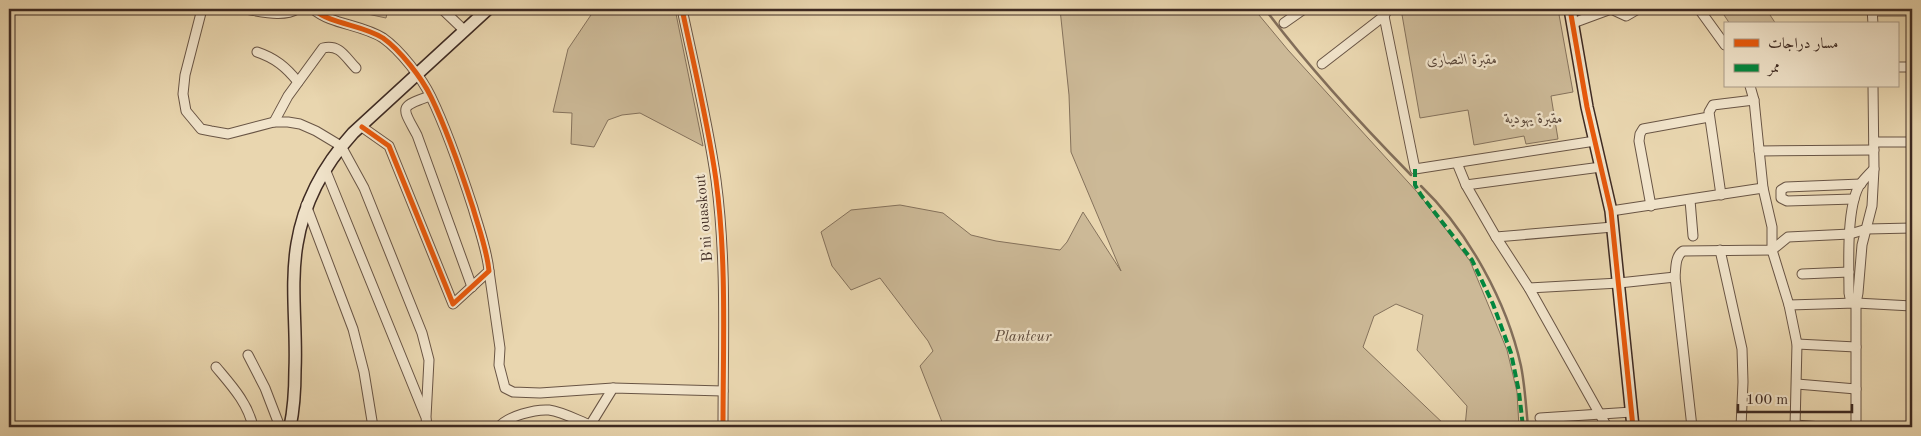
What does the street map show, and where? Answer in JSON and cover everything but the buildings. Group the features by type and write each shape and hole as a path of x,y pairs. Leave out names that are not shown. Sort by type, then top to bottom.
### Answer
{"street":[{"path":"202,9 185,75 183,94 186,111 201,129 228,134 274,122 300,124 342,146 364,188 422,332 429,360 427,427"},
{"path":"244,9 281,13 290,13 297,9"},
{"path":"312,9 322,16 367,30 384,39 399,53 416,74 430,96 464,182 488,257 500,348 499,365 505,388 512,392 540,393 613,388 723,391"},
{"path":"442,9 464,31"},
{"path":"290,427 294,412 297,245 306,204 325,169 342,146 416,74 488,9"},
{"name":"B'ni ouaskout","path":"682,9 716,182 724,302 723,427"},
{"path":"1284,23 1304,9"},
{"path":"1570,9 1595,141 1611,211 1633,427"},
{"path":"1573,23 1611,9 1626,16 1638,9"},
{"path":"1700,9 1724,43"},
{"path":"1872,10 1912,11"},
{"path":"1322,64 1384,11 1414,168 1595,141"},
{"path":"274,122 298,82 323,48 332,46 338,48 356,68"},
{"path":"257,52 275,59 288,69 298,82"},
{"path":"1898,67 1912,67"},
{"path":"1751,88 1754,100 1763,188 1772,226 1772,250 1789,305 1797,344 1795,426 1822,427"},
{"path":"1856,427 1856,304 1861,250 1872,206 1874,169 1873,88"},
{"path":"430,96 408,103 405,107 405,112 417,135 472,287"},
{"path":"1721,195 1709,112 1712,105 1754,100"},
{"path":"1651,206 1639,141 1643,129 1709,117"},
{"path":"362,127 390,146 452,304 489,271"},
{"path":"1758,151 1874,146 1912,142"},
{"path":"1457,163 1466,185 1601,413 1607,427"},
{"path":"1466,185 1601,167"},
{"path":"325,169 426,418"},
{"path":"1856,304 1849,296 1850,234 1854,199 1861,184 1874,169"},
{"path":"1854,199 1786,201 1781,198 1780,193 1781,190 1786,188 1861,184"},
{"path":"1611,211 1763,188"},
{"path":"1690,200 1693,236"},
{"path":"306,204 353,329 364,372 373,427"},
{"path":"1496,237 1613,227"},
{"path":"1692,427 1676,277 1677,258 1680,253 1683,251 1772,250 1788,237 1850,234 1867,229 1912,228"},
{"path":"1720,250 1742,349 1741,427"},
{"path":"1802,274 1849,272"},
{"path":"1528,288 1619,284 1676,277"},
{"path":"1789,305 1856,304 1912,306"},
{"path":"1797,344 1856,347"},
{"path":"248,355 265,388 280,427"},
{"path":"216,367 240,396 252,420 253,427"},
{"path":"1797,384 1856,389"},
{"path":"499,427 503,422 518,415 548,410 563,414 589,426 613,388"},
{"path":"1540,418 1632,412"}],"green space":[{"path":"344,9 388,9 386,18"},
{"path":"595,9 675,9 703,146 640,113 622,115 608,120 594,147 571,144 572,113 553,112 568,49"},
{"name":"Planteur","path":"1060,9 1254,9 1288,50 1418,193 1470,261 1507,350 1517,392 1519,427 1465,427 1467,406 1417,350 1423,315 1396,304 1374,316 1363,347 1447,427 944,427 920,366 933,351 928,341 880,278 851,290 832,266 821,232 851,210 900,205 943,213 971,235 996,241 1060,250 1067,242 1083,212 1121,271 1071,152 1069,95"},
{"name":"مقبرة النصارى","path":"1401,9 1558,9 1573,92 1551,96 1558,139 1526,144 1524,136 1474,145 1468,110 1420,118"},
{"path":"1720,9 1766,9 1775,22 1729,22"}],"waterway":[{"path":"1265,9 1335,94 1411,175"},
{"path":"1421,186 1438,204 1470,246 1496,293 1515,342 1521,366 1528,427"}],"marked path":[{"path":"1415,169 1415,185 1472,260 1493,304 1511,353 1519,392 1523,427"}],"cycle path":[{"path":"313,9 338,22 374,33 383,38 410,65 431,97 449,138 464,180 487,255 489,271 453,304 389,146 362,127"},
{"path":"682,9 709,137 716,180 722,242 724,304 723,427"},
{"path":"1570,9 1587,107 1611,211 1633,427"}],"park label":[{"name":"مقبرة يهودية","path":"1534,119"}]}
